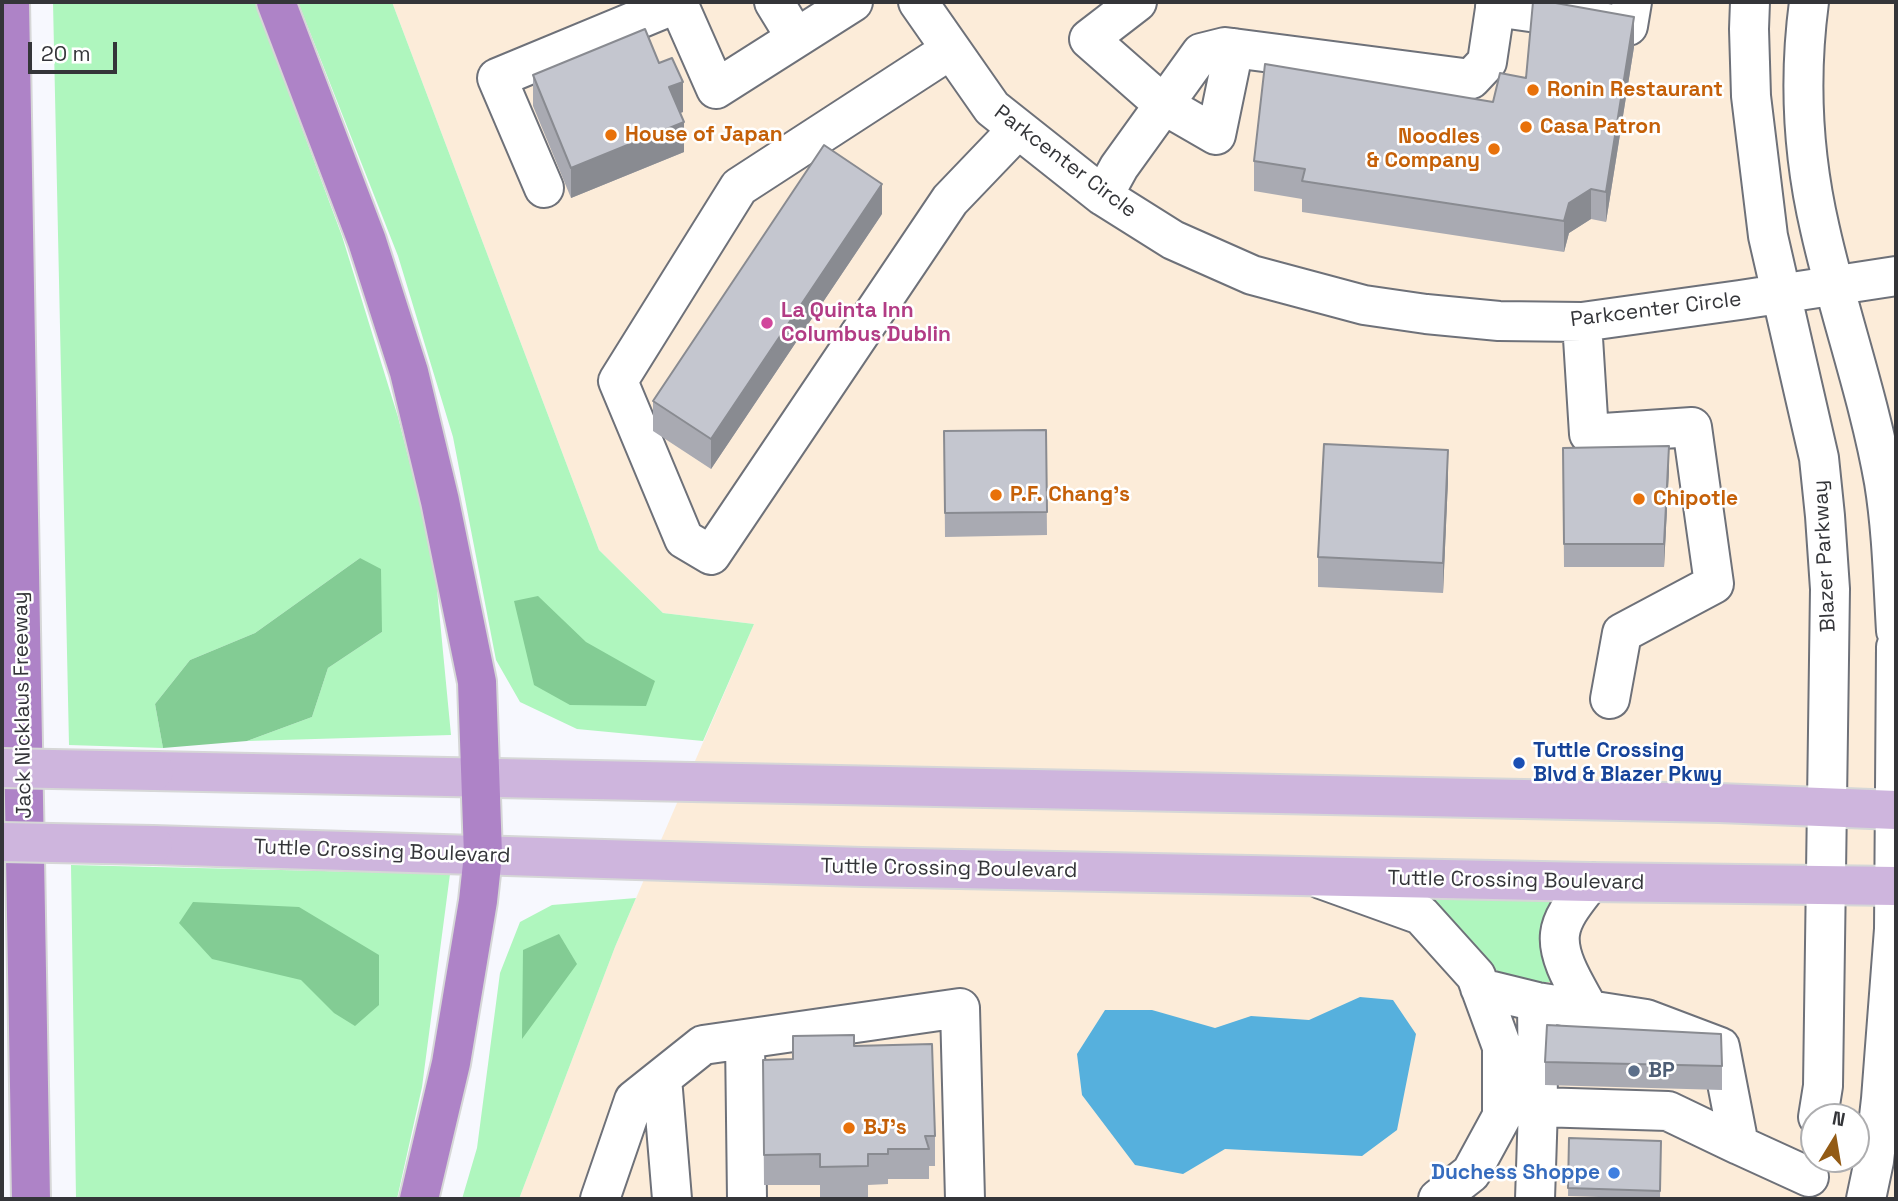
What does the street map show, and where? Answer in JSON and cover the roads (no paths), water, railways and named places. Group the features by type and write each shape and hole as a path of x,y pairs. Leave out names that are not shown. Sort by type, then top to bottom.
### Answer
{"highway":[{"name":"Jack Nicklaus Freeway","path":"10,2 31,1199"},
{"path":"276,2 367,241 409,372 440,500 477,681 483,855 478,901 451,1063 419,1199"}],"main road":[{"path":"2,768 1720,803 1895,810"},
{"name":"Tuttle Crossing Boulevard","path":"2,842 862,867 1895,886"}],"street":[{"path":"774,2 796,38"},
{"path":"544,188 497,78 680,3 716,89 853,2"},
{"name":"Parkcenter Circle","path":"918,2 992,108 1103,196 1173,240 1252,275 1353,302 1426,314 1499,321 1582,322 1896,276"},
{"path":"1137,2 1089,39 1164,105 1216,135 1234,48"},
{"path":"1103,196 1119,167 1201,52 1224,47 1471,79 1487,62 1496,4 1628,26 1632,2"},
{"name":"Blazer Parkway","path":"1750,2 1751,96 1768,236 1819,458 1830,589 1823,1086 1820,1103"},
{"path":"1809,2 1803,97 1808,162 1833,285 1882,423 1884,483 1894,539 1896,631"},
{"path":"950,50 739,187 618,381 684,539 711,555 950,200 1018,129"},
{"path":"1582,322 1589,434 1692,428 1714,584 1622,633 1611,699"},
{"path":"1866,1199 1885,1160 1881,1099 1895,886 1896,647"},
{"path":"1315,877 1421,915 1476,976 1502,1047 1502,1116 1471,1173 1438,1199"},
{"path":"1589,1010 1561,956 1560,933 1569,912 1590,882"},
{"path":"1480,988 1538,1002 1646,1019 1720,1048 1739,1145"},
{"path":"1535,1199 1538,1002"},
{"path":"600,1199 634,1100 703,1045 960,1008 965,1199"},
{"path":"745,1039 747,1199"},
{"path":"662,1078 672,1199"},
{"path":"1538,1107 1668,1111 1739,1145 1800,1169"}],"water":[{"path":"1360,997 1393,1000 1416,1034 1397,1130 1362,1156 1225,1149 1183,1174 1135,1165 1082,1095 1077,1054 1105,1010 1152,1010 1215,1028 1251,1016 1309,1020"}],"place":[{"name":"Ronin Restaurant","path":"1533,90"},
{"name":"Casa Patron","path":"1526,127"},
{"name":"House of Japan","path":"611,135"},
{"name":"Noodles & Company","path":"1494,149"},
{"name":"La Quinta Inn Columbus Dublin","path":"767,323"},
{"name":"P.F. Chang's","path":"996,495"},
{"name":"Chipotle","path":"1639,499"},
{"name":"Tuttle Crossing Blvd & Blazer Pkwy","path":"1519,763"},
{"name":"BP","path":"1634,1071"},
{"name":"BJ's","path":"849,1128"},
{"name":"Duchess Shoppe","path":"1614,1173"}]}
